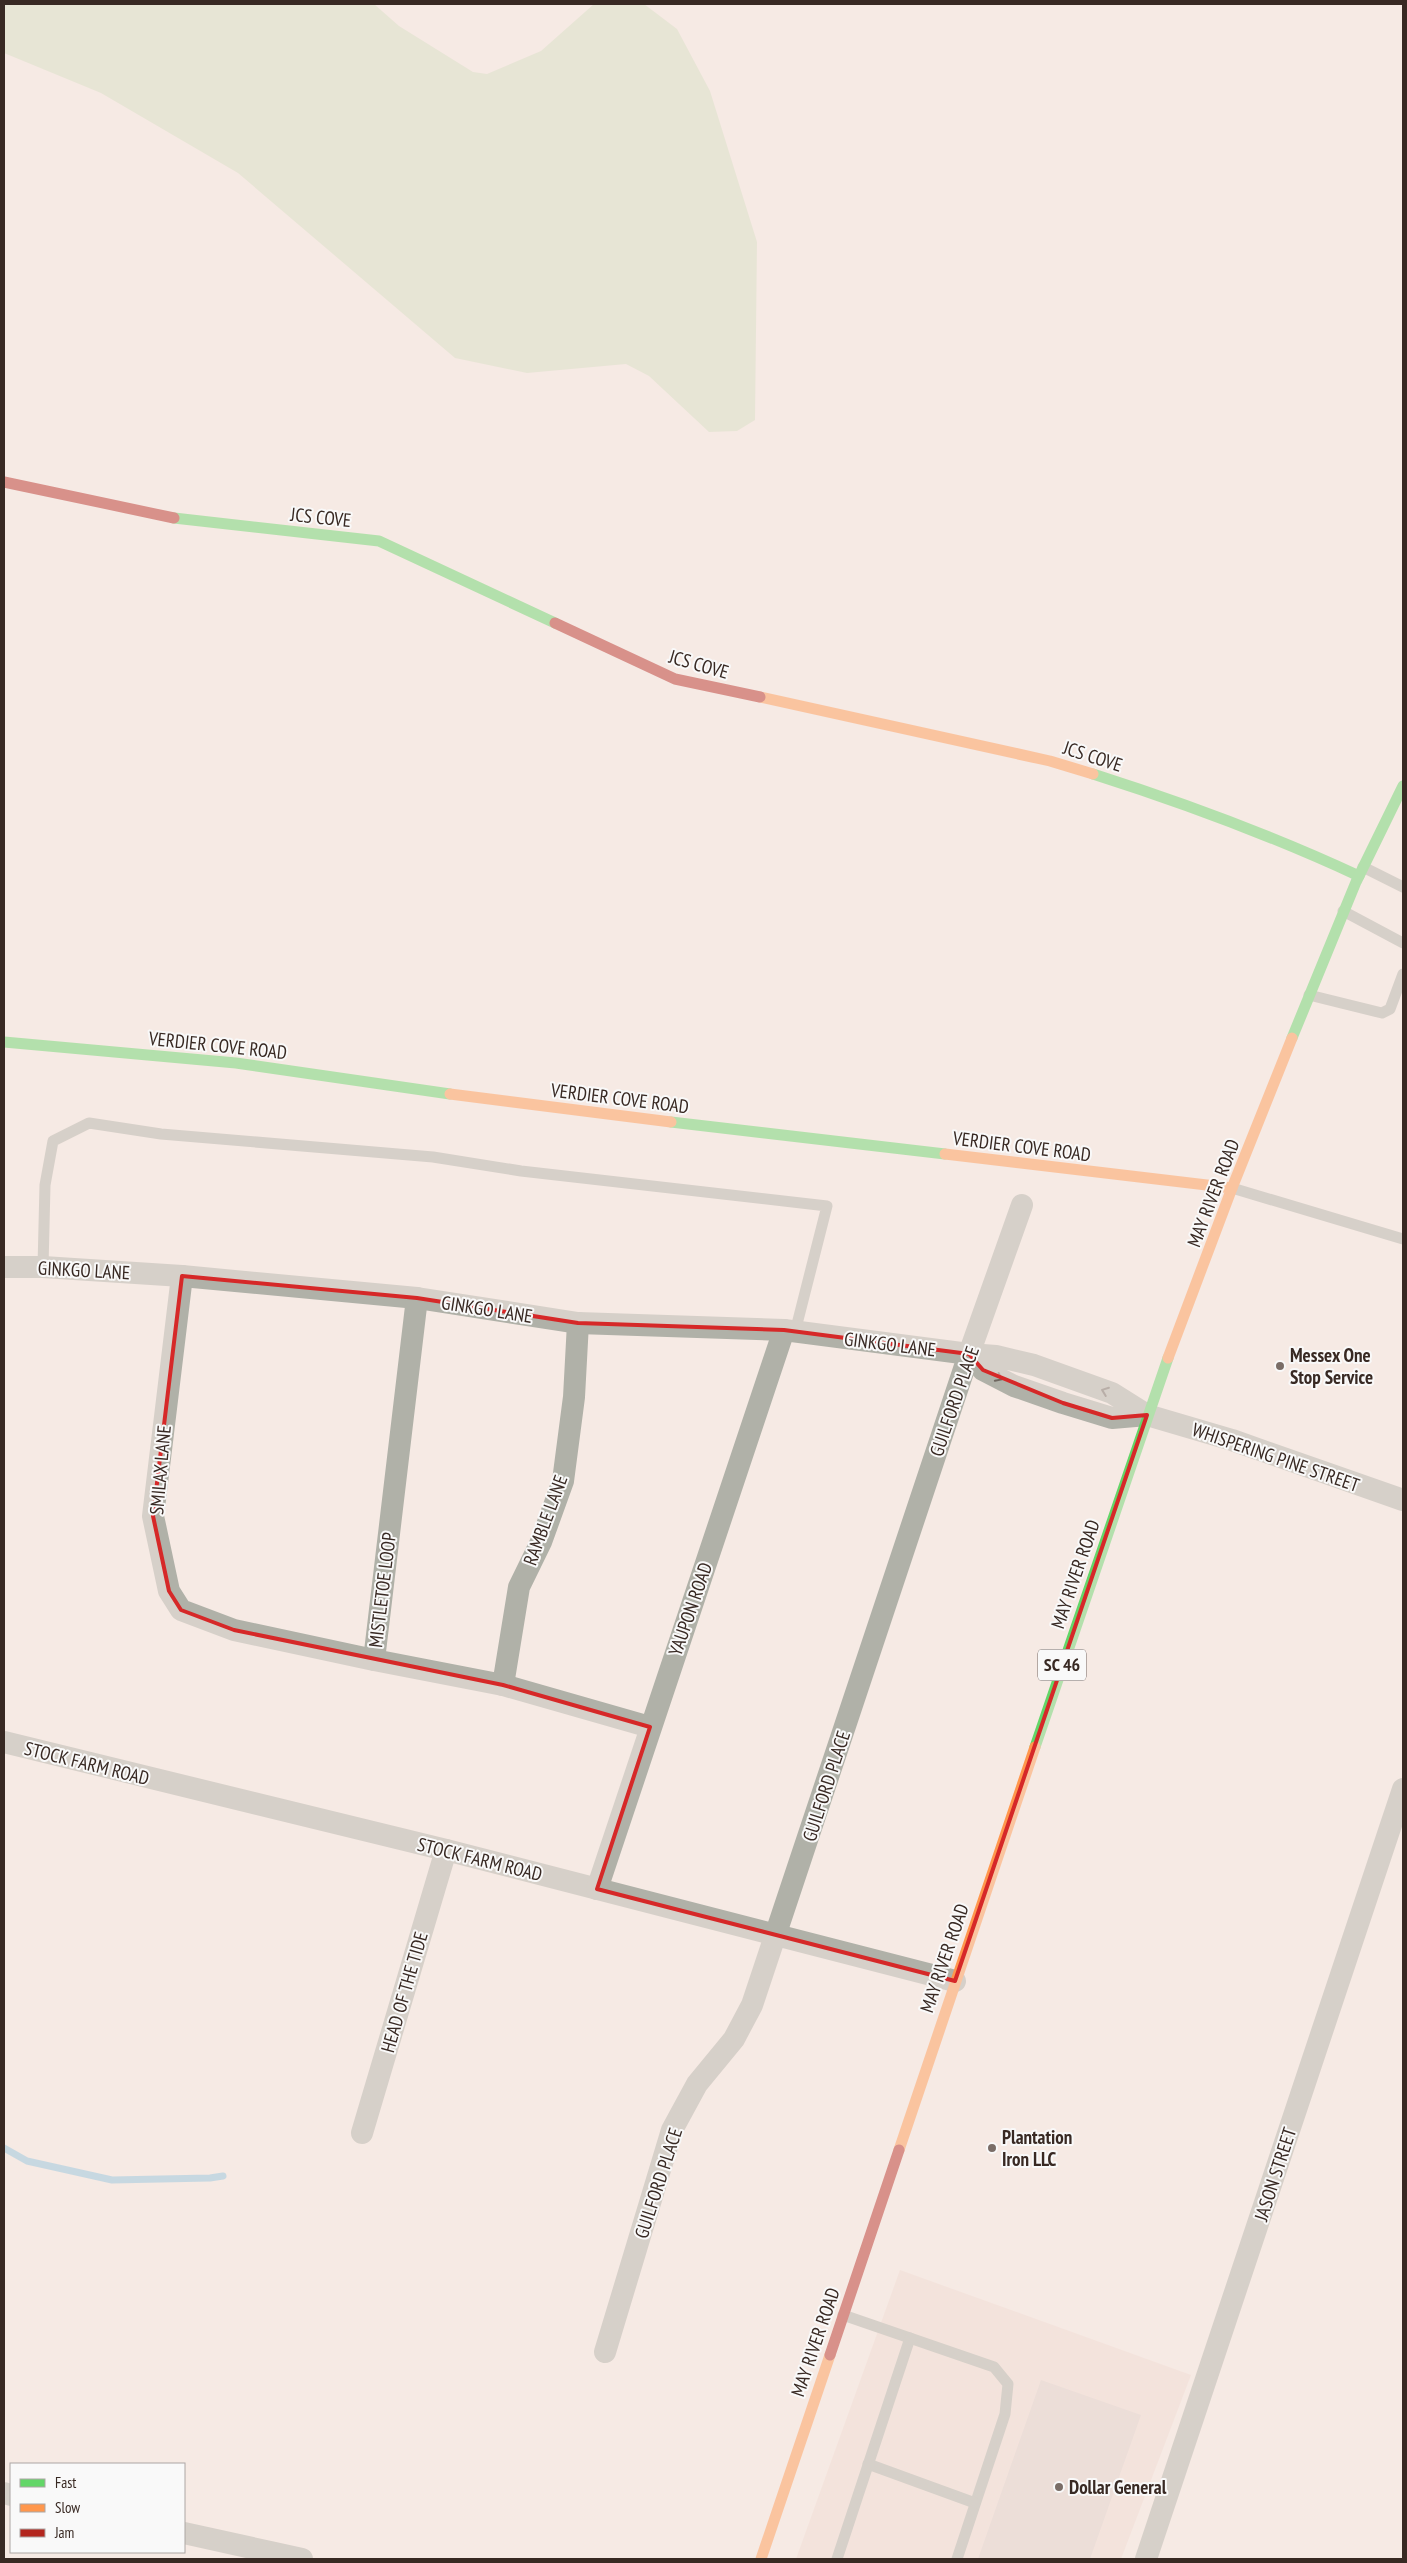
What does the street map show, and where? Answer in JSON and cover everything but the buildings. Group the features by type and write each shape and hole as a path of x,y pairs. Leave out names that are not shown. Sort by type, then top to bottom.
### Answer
{"street":[{"name":"JCS COVE","path":"4,482 172,518 379,541 676,679 1050,760 1165,797 1361,872"},
{"name":"MAY RIVER ROAD","path":"761,2559 1147,1415 1232,1188 1343,911 1403,786"},
{"name":"VERDIER COVE ROAD","path":"4,1042 236,1063 531,1106 1232,1188"},
{"name":"GUILFORD PLACE","path":"605,2352 672,2130 697,2084 734,2039 752,2005 969,1354 1022,1205"},
{"name":"GINKGO LANE","path":"4,1267 43,1267 182,1276 417,1298 578,1323 789,1331 996,1356 1034,1365 1112,1393 1147,1415"},
{"name":"SMILAX LANE","path":"182,1276 153,1516 169,1591 181,1610 234,1630 374,1660"},
{"name":"MISTLETOE LOOP","path":"417,1298 374,1660 503,1685 650,1727"},
{"name":"RAMBLE LANE","path":"503,1685 519,1587 541,1542 563,1481 574,1397 578,1323"},
{"name":"YAUPON ROAD","path":"597,1889 650,1727 789,1331"},
{"name":"WHISPERING PINE STREET","path":"1147,1415 1232,1440 1403,1500"},
{"name":"STOCK FARM ROAD","path":"4,1742 446,1850 955,1981"},
{"name":"JASON STREET","path":"1146,2559 1403,1789"},
{"name":"HEAD OF THE TIDE","path":"362,2134 446,1850"},
{"path":"185,2533 302,2559"}],"lane":[{"path":"1361,872 1403,887"},
{"path":"1343,911 1403,942"},
{"path":"1309,995 1382,1013 1390,1009 1403,974"},
{"path":"43,1267 46,1185 54,1141 89,1123 161,1134 433,1158 521,1172 827,1206 789,1331"},
{"path":"1232,1188 1403,1239"},
{"path":"842,2315 994,2367 1008,2384 1005,2414 957,2559"},
{"path":"837,2559 910,2338"},
{"path":"868,2464 975,2503"}],"highlighted area":[{"path":"182,1276 417,1298 578,1323 784,1330 969,1354 983,1370 1063,1403 1112,1418 1147,1415 955,1981 597,1889 650,1727 503,1685 234,1630 181,1610 169,1591 153,1516"}],"shaded area":[{"path":"900,2270 1191,2375 1121,2559 796,2559"}],"green space":[{"path":"4,4 374,4 399,26 473,72 487,74 541,51 594,4 644,4 677,29 710,91 757,242 755,420 737,431 709,432 649,376 626,364 527,373 455,358 238,173 101,93 4,53"}],"waterway":[{"path":"4,2148 27,2161 112,2180 210,2178 223,2176"}],"traffic: fast":[{"path":"174,518 379,541 555,623"},
{"path":"1093,774 1228,821 1294,847 1359,876"},
{"path":"1292,1038 1356,882 1403,786"},
{"path":"4,1042 236,1063 450,1094"},
{"path":"671,1122 945,1154"},
{"path":"1035,1747 1168,1358"}],"traffic: slow":[{"path":"760,697 1050,761 1093,774"},
{"path":"1168,1358 1232,1188 1292,1038"},
{"path":"450,1094 671,1122"},
{"path":"945,1154 1232,1188"},
{"path":"899,2150 1035,1747"},
{"path":"761,2559 830,2355"}],"traffic: jam":[{"path":"4,482 174,518"},
{"path":"555,623 675,679 760,697"},
{"path":"830,2355 899,2150"}],"place":[{"name":"Messex One Stop Service","path":"1280,1366"},
{"name":"Plantation Iron LLC","path":"992,2148"},
{"name":"Dollar General","path":"1059,2487"}]}
